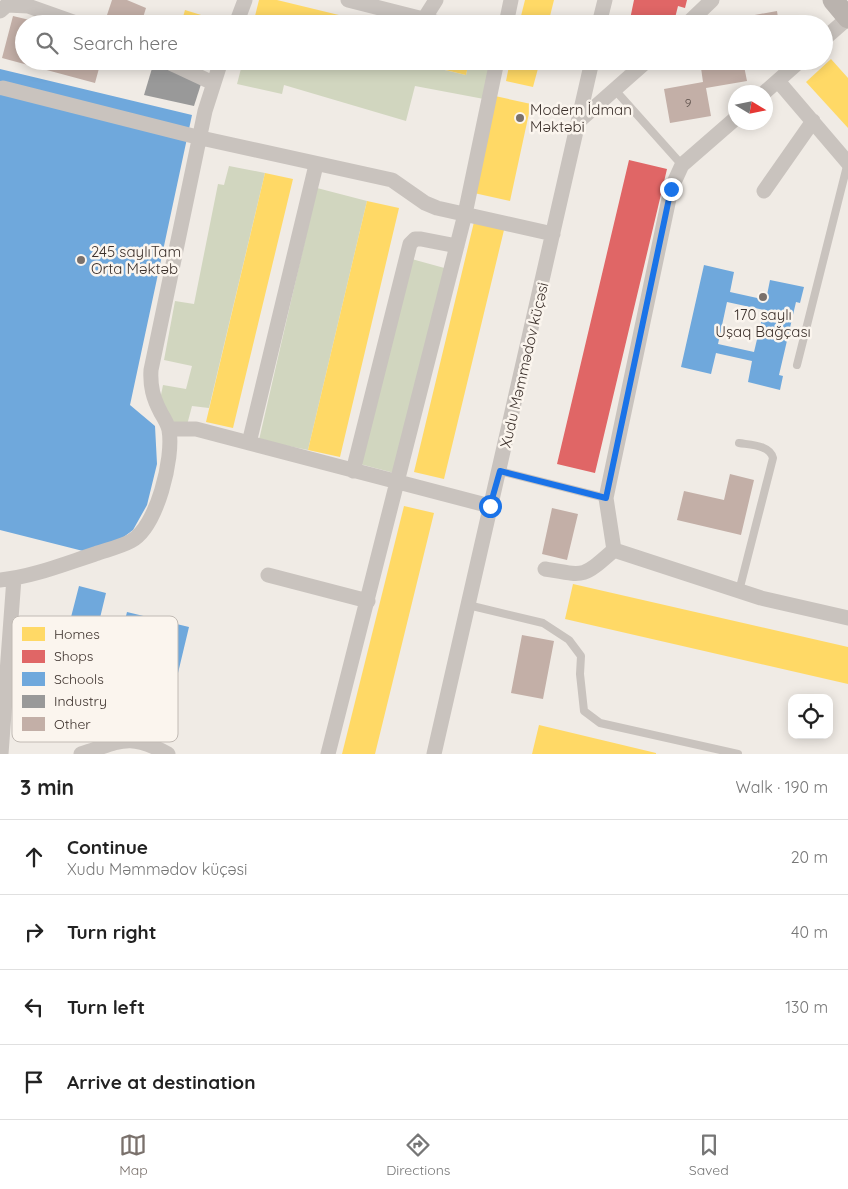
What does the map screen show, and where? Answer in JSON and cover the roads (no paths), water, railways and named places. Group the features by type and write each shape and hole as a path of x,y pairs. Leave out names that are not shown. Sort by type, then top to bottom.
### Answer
{"main road":[{"path":"833,0 848,18"}],"street":[{"path":"239,15 245,0"},
{"path":"348,0 408,15"},
{"path":"427,15 436,0"},
{"path":"508,15 511,0"},
{"path":"601,15 605,0"},
{"path":"696,15 712,0"},
{"path":"0,11 6,5 28,6 54,15"},
{"path":"833,31 848,18"},
{"path":"185,70 213,83"},
{"path":"1,754 7,579 132,541 144,529 154,511 162,486 168,450 169,429 154,399 151,370 213,83 218,70"},
{"path":"328,754 399,482 465,214 495,70"},
{"name":"Xudu Məmmədov küçəsi","path":"434,754 590,70"},
{"path":"579,121 636,70"},
{"path":"773,85 790,70"},
{"path":"778,81 848,163"},
{"path":"3,88 201,138 316,165 392,180 425,203 553,234"},
{"path":"764,191 813,121"},
{"path":"614,550 606,498 671,189 682,165 728,125"},
{"path":"249,443 316,165"},
{"path":"353,471 410,244 415,239 421,239 457,246"},
{"path":"169,429 196,429 490,506"},
{"path":"614,550 739,591 848,618"},
{"path":"545,569 586,574 614,550"},
{"path":"268,574 368,601"},
{"path":"81,754 122,742"},
{"path":"142,742 149,743 168,754"}],"lane":[{"path":"615,90 682,165"},
{"path":"797,365 848,163"},
{"path":"739,443 767,449 772,453 773,458 739,591"},
{"path":"500,471 606,498"},
{"path":"468,605 543,623 569,640 581,656 580,674 584,711 600,723 738,754"}],"place":[{"name":"Modern İdman Məktəbi","path":"520,118"},
{"name":"245 saylıTam Orta Məktəb","path":"81,260"},
{"name":"170 saylı Uşaq Bağçası","path":"763,297"}]}
